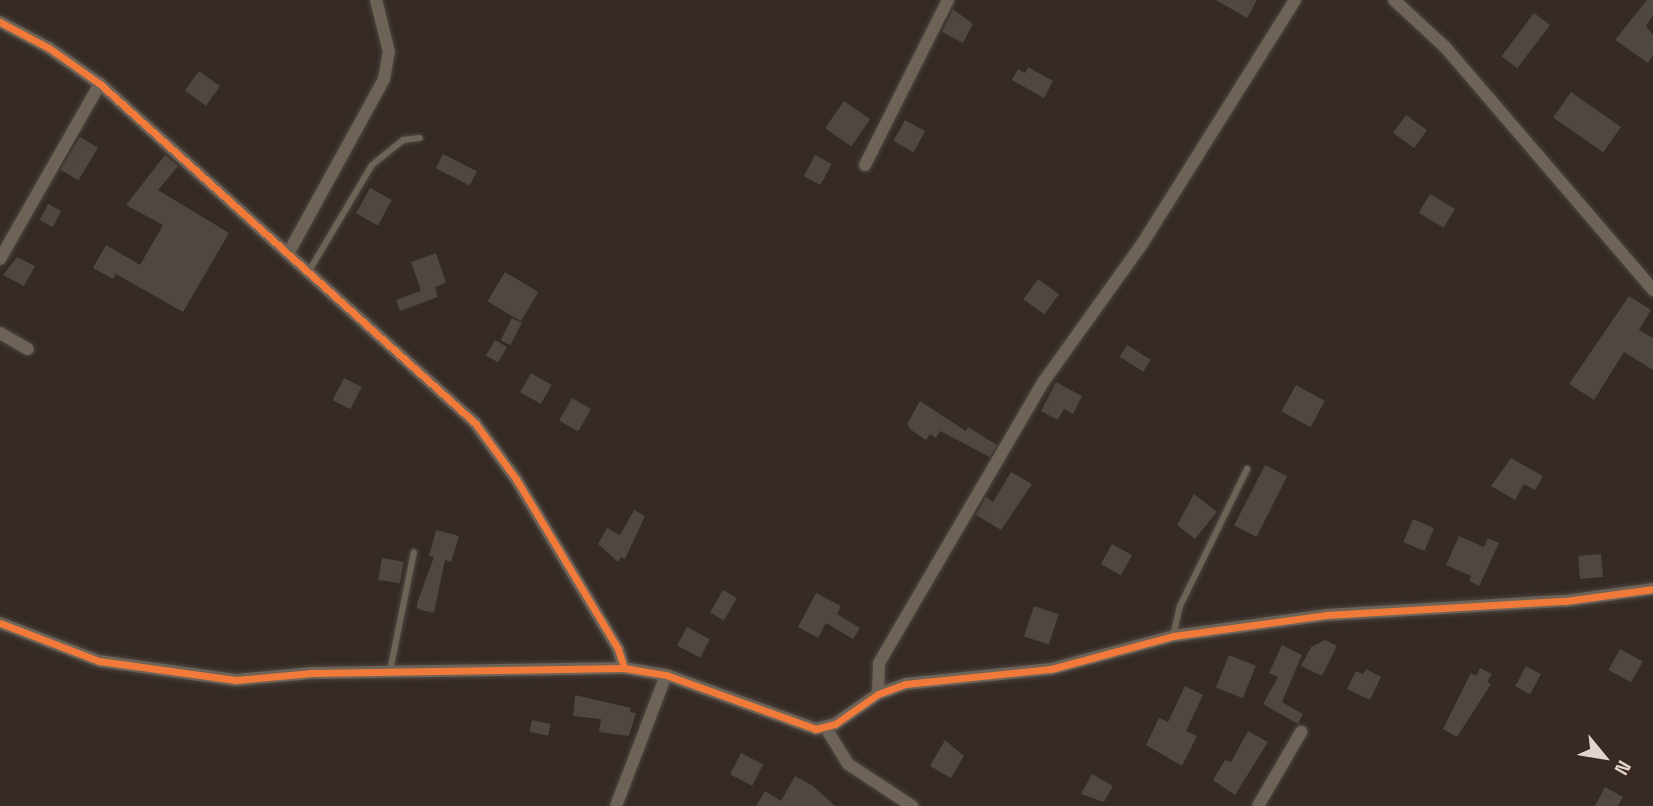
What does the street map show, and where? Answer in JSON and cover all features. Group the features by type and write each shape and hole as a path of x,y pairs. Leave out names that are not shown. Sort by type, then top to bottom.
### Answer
{"street":[{"path":"289,253 384,79 388,43 376,0"},
{"path":"865,165 948,0"},
{"path":"878,694 879,663 1044,381 1142,244 1295,0"},
{"path":"1394,0 1446,47 1653,290"},
{"path":"0,22 49,48 100,84 475,423 495,447 618,649 624,668"},
{"path":"0,259 100,84"},
{"path":"0,333 27,349"},
{"path":"0,623 72,653 128,667 236,680 390,671 624,668 666,675 816,729 848,717 878,694 916,681 1051,669 1173,636 1326,615 1565,601 1653,589"},
{"path":"616,806 666,675"},
{"path":"826,727 848,764 912,806"},
{"path":"1258,806 1301,732"}],"lane":[{"path":"309,271 372,165 403,140 420,138"},
{"path":"1173,636 1180,606 1247,469"},
{"path":"390,671 414,552"}],"building":[{"path":"1216,0 1257,0 1247,18"},
{"path":"1647,0 1653,0 1653,15 1646,26 1653,35 1653,55 1648,63 1615,40"},
{"path":"953,9 973,24 963,43 942,32"},
{"path":"1534,13 1550,25 1517,68 1502,56"},
{"path":"1028,67 1053,81 1044,98 1012,80 1018,69 1025,73"},
{"path":"199,71 220,86 206,106 185,90"},
{"path":"1571,92 1621,127 1603,152 1553,117"},
{"path":"844,101 870,119 851,146 825,128"},
{"path":"1406,115 1427,130 1414,148 1393,133"},
{"path":"905,120 925,131 913,152 893,141"},
{"path":"80,137 98,148 78,180 60,170"},
{"path":"443,154 477,171 470,186 436,168"},
{"path":"165,155 178,166 158,190 229,233 183,312 116,274 113,279 93,268 106,245 140,265 163,225 126,205"},
{"path":"815,155 832,164 821,185 804,176"},
{"path":"370,188 392,200 378,225 356,213"},
{"path":"1430,194 1455,209 1444,228 1419,213"},
{"path":"48,204 61,211 53,227 40,220"},
{"path":"436,253 446,283 435,287 438,297 400,311 396,300 421,291 411,262"},
{"path":"17,257 35,266 24,286 3,275"},
{"path":"505,272 538,292 521,321 487,301"},
{"path":"1038,279 1059,294 1044,315 1023,299"},
{"path":"1629,296 1651,310 1639,330 1653,338 1653,370 1624,352 1594,400 1569,384"},
{"path":"512,318 522,323 510,345 501,340"},
{"path":"495,340 507,347 498,363 486,356"},
{"path":"1127,345 1151,360 1143,372 1120,357"},
{"path":"531,373 552,385 541,404 520,392"},
{"path":"344,378 362,387 350,409 333,400"},
{"path":"1056,382 1082,396 1073,414 1064,409 1058,420 1041,411"},
{"path":"1296,385 1325,401 1310,427 1281,411"},
{"path":"572,398 591,409 578,432 559,421"},
{"path":"920,401 966,431 968,427 997,445 990,457 940,431 936,438 930,434 926,440 911,430 907,424"},
{"path":"1511,458 1543,476 1535,490 1524,484 1515,500 1491,486"},
{"path":"1265,465 1287,476 1256,537 1234,526"},
{"path":"1011,472 1032,484 1001,530 976,515 986,497 993,502"},
{"path":"1194,494 1217,512 1195,539 1177,525"},
{"path":"634,510 645,516 625,559 621,557 618,562 598,544 607,528 620,535"},
{"path":"1413,519 1434,528 1424,551 1403,542"},
{"path":"436,530 459,536 451,562 445,560 434,613 417,609 417,603 434,557 429,556"},
{"path":"1459,536 1484,547 1488,538 1499,543 1479,586 1469,581 1471,576 1446,565"},
{"path":"1112,544 1132,555 1121,575 1101,564"},
{"path":"1601,554 1603,577 1580,579 1578,556"},
{"path":"382,558 404,562 400,583 378,580"},
{"path":"723,590 737,598 724,621 710,613"},
{"path":"816,593 841,606 837,614 860,628 853,639 826,623 818,638 798,627"},
{"path":"1034,606 1059,614 1049,644 1024,636"},
{"path":"687,627 710,639 700,658 677,646"},
{"path":"1325,640 1337,646 1322,676 1301,666 1311,647"},
{"path":"1282,645 1302,655 1282,702 1303,714 1298,724 1263,704 1278,677 1269,673"},
{"path":"1620,649 1643,662 1631,683 1608,670"},
{"path":"1229,655 1256,666 1243,698 1216,687"},
{"path":"1526,666 1541,674 1530,694 1515,686"},
{"path":"1480,668 1492,674 1487,682 1491,684 1457,737 1443,729 1471,673 1476,676"},
{"path":"1366,669 1381,677 1370,700 1347,689 1356,671 1363,674"},
{"path":"1185,686 1203,695 1186,731 1197,736 1182,766 1146,745 1159,718 1168,722"},
{"path":"575,695 631,708 630,712 636,713 629,736 599,732 601,719 573,716"},
{"path":"532,720 551,724 548,736 530,732"},
{"path":"1248,731 1268,742 1235,795 1213,780 1225,760 1231,762"},
{"path":"945,740 964,756 951,778 930,766"},
{"path":"741,753 763,764 752,786 730,774"},
{"path":"1092,774 1113,786 1104,802 1081,794"},
{"path":"795,776 813,786 835,806 756,806 765,791 781,801"},
{"path":"1605,787 1623,797 1618,806 1595,806"}],"cycle path":[{"path":"0,22 49,48 100,84 475,423 516,479 618,649 624,668"},
{"path":"0,623 99,661 236,680 312,673 624,668 666,675 816,729 835,724 878,694 905,684 1051,669 1173,636 1326,615 1565,601 1653,589"}]}
